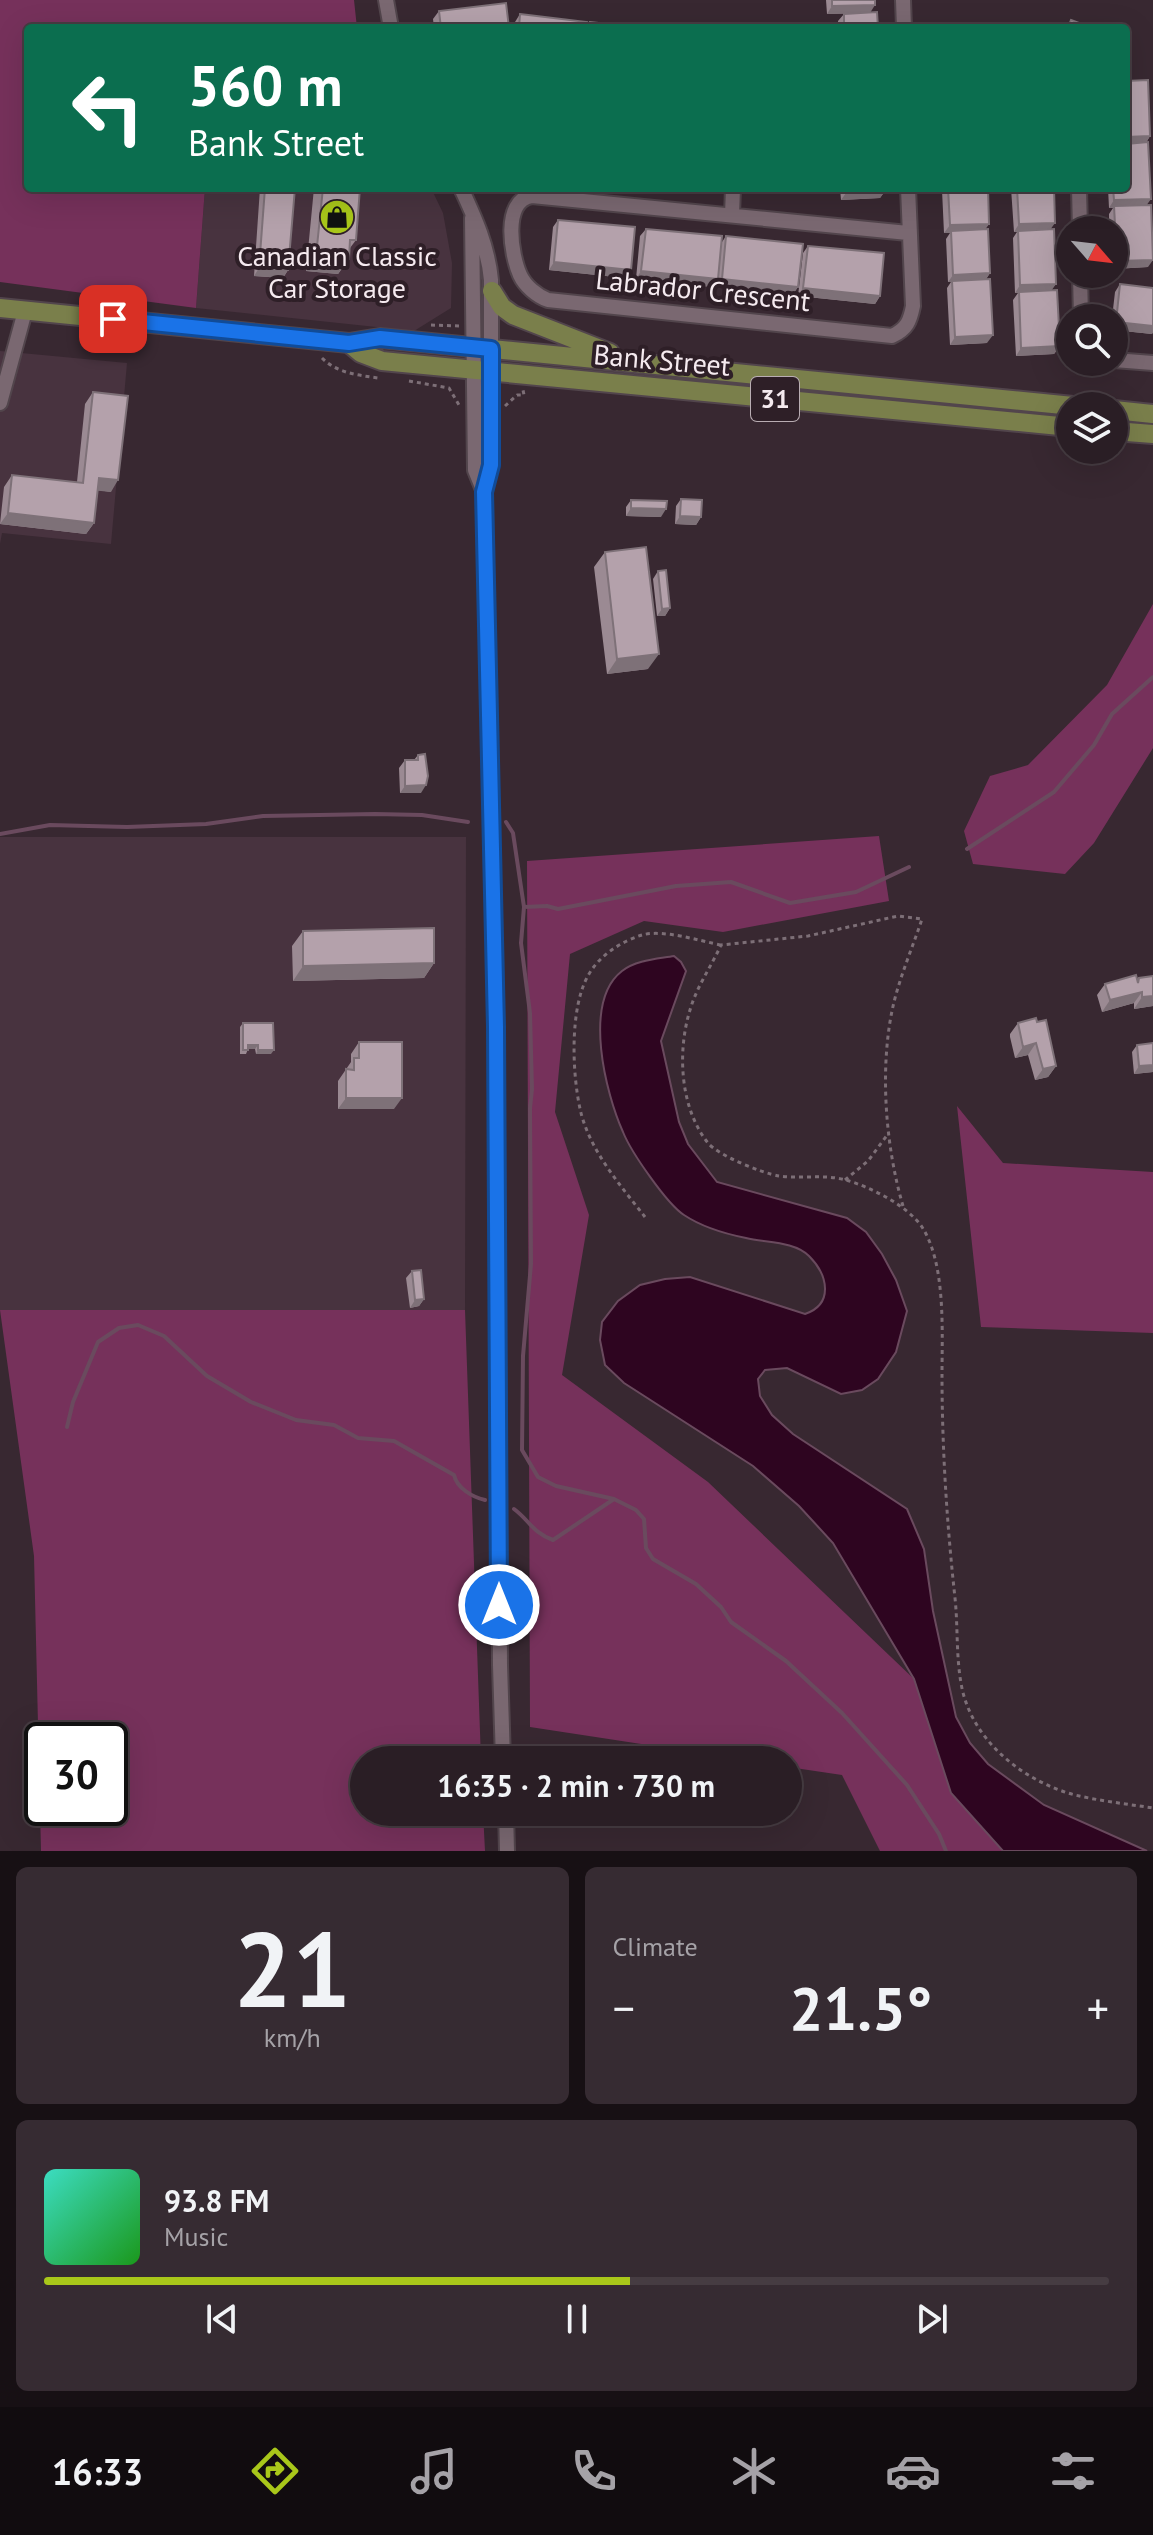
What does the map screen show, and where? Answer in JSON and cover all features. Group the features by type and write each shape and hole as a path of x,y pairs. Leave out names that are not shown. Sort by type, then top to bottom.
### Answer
{"main road":[{"path":"492,291 502,307 513,315 627,360"},
{"name":"Bank Street","path":"0,308 349,343 380,338 627,360 1056,404"},
{"name":"Bank Street","path":"349,343 361,353 382,361 1056,426"},
{"path":"1128,411 1153,414"},
{"path":"1128,432 1153,434"}],"street":[{"path":"386,0 390,24"},
{"path":"903,0 904,24"},
{"path":"463,192 488,253 492,291 482,348"},
{"path":"732,215 733,192"},
{"path":"908,192 908,233"},
{"path":"1079,192 1080,216"},
{"name":"Labrador Crescent","path":"526,196 532,196 908,233 913,306 910,321 903,331 892,336 878,336 548,300 534,292 521,277 511,224 517,204 526,196"},
{"path":"472,215 482,348 475,470 484,492 496,1027 503,1746"},
{"path":"0,403 25,311"},
{"path":"1128,361 1153,363"},
{"path":"506,1826 507,1851"}],"path":[{"path":"418,325 460,326 463,318"},
{"path":"303,338 332,366 349,373 384,378"},
{"path":"398,380 449,388 459,406"},
{"path":"645,1217 600,1154 582,1114 575,1066 574,1020 588,974 609,951 644,934 678,936 721,945 808,936 898,916 922,919 894,1002 887,1065 888,1134 903,1206"},
{"path":"721,945 697,988 689,1013 683,1071 688,1106 709,1144 745,1165 778,1176 845,1180 903,1206 922,1227 936,1260 942,1332 942,1408 951,1562 961,1684 970,1714 986,1740 1007,1760 1037,1780 1074,1795 1153,1808"},
{"path":"845,1180 868,1161 888,1134"}],"shaded area":[{"path":"0,0 354,0 357,24 24,24 24,192 205,192 196,308 0,282"},
{"path":"205,192 433,192 443,213 452,263 451,308 414,331 196,308"},
{"path":"0,351 127,363 111,544 2,533 0,544"},
{"path":"1153,604 1153,748 1094,843 1065,874 973,864 964,831 990,776 1028,765 1107,685"},
{"path":"879,836 889,901 723,932 644,921 570,954 555,1112 589,1215 562,1375 708,1482 914,1679 951,1793 1003,1851 880,1851 842,1775 802,1769 802,1746 654,1746 530,1727 527,861"},
{"path":"0,837 466,837 465,1310 0,1310"},
{"path":"674,956 686,971 661,1041 679,1122 688,1144 717,1182 847,1218 866,1232 896,1280 907,1311 896,1352 878,1379 862,1390 841,1394 787,1368 765,1370 758,1379 760,1396 772,1415 793,1434 907,1509 924,1549 933,1611 956,1717 970,1743 988,1764 1044,1805 1147,1851 1003,1851 951,1793 914,1679 833,1543 799,1506 753,1466 624,1383 605,1365 600,1340 602,1322 618,1301 640,1285 690,1277 805,1314 821,1303 824,1296 824,1280 803,1251 788,1245 722,1232 684,1215 650,1177 623,1132 610,1095 601,1049 603,1004 610,985 622,971 640,962"},
{"path":"957,1106 1003,1163 1153,1172 1153,1333 981,1327"},
{"path":"0,1310 465,1310 481,1746 350,1746 350,1826 484,1826 485,1851 41,1851 40,1826 128,1826 128,1722 38,1722 34,1556"}],"building":[{"path":"832,0 875,0 875,5 832,6"},
{"path":"506,3 509,24 441,24 439,11"},
{"path":"877,12 878,24 844,24 844,14"},
{"path":"520,14 587,22 587,24 519,24"},
{"path":"1148,80 1150,136 1130,137 1130,81"},
{"path":"1148,142 1151,199 1114,200 1113,192 1130,192 1130,144"},
{"path":"265,192 295,192 288,270 259,268"},
{"path":"323,192 360,192 356,240 350,240 349,259 316,256"},
{"path":"948,192 988,192 989,224 950,225"},
{"path":"1017,192 1054,192 1055,223 1019,224"},
{"path":"1151,205 1153,260 1128,261 1128,216 1115,216 1114,206"},
{"path":"558,220 635,227 631,270 554,262"},
{"path":"646,229 722,236 718,279 641,271"},
{"path":"988,229 990,273 953,275 951,231"},
{"path":"1054,229 1056,284 1020,285 1018,231"},
{"path":"726,236 803,244 798,287 722,279"},
{"path":"808,246 884,253 880,296 803,288"},
{"path":"990,279 993,335 955,337 952,281"},
{"path":"1128,285 1153,288 1153,326 1128,323 1128,304 1118,304 1120,288 1128,288"},
{"path":"1057,290 1056,346 1021,348 1019,292"},
{"path":"93,392 128,396 118,480 99,478 94,523 8,513 12,475 83,483"},
{"path":"681,499 702,500 701,517 680,516"},
{"path":"631,500 667,501 666,509 631,508"},
{"path":"646,547 659,654 617,659 605,552"},
{"path":"666,570 670,608 662,609 658,571"},
{"path":"425,754 426,785 405,786 405,760 418,760 418,755"},
{"path":"434,928 434,963 303,966 303,931"},
{"path":"1136,975 1138,983 1139,978 1153,976 1153,996 1142,997 1142,992 1110,1000 1105,984"},
{"path":"1036,1018 1037,1022 1046,1020 1056,1066 1043,1069 1036,1043 1023,1047 1018,1023"},
{"path":"243,1023 273,1023 274,1050 258,1050 258,1045 248,1045 248,1050 243,1050"},
{"path":"359,1042 402,1042 402,1098 346,1098 346,1069 354,1070 354,1058 359,1058"},
{"path":"1153,1043 1153,1065 1139,1066 1137,1045"},
{"path":"421,1270 424,1299 415,1300 412,1271"}],"waterway":[{"path":"967,849 1054,792 1094,745 1112,714 1153,677"},
{"path":"0,834 50,825 127,827 206,824 263,816 422,815 468,822"},
{"path":"506,822 513,833 524,907 521,943 530,1013 532,1089 531,1264 523,1356 522,1450 538,1477 556,1486 614,1499 636,1510 644,1519 646,1548 653,1559 696,1584 721,1607 731,1622 786,1661 842,1713 907,1785 939,1834 946,1851"},
{"path":"524,907 558,909 676,886 731,882 790,903 856,892 909,867"},
{"path":"67,1427 73,1402 98,1342 119,1328 138,1325 164,1336 207,1376 251,1402 296,1420 334,1425 358,1438 394,1441 454,1475 466,1491 485,1500"},
{"path":"514,1509 536,1530 553,1540 614,1499"}],"place":[{"name":"Canadian Classic Car Storage","path":"337,217"}],"route":[{"path":"113,319 349,343 380,338 491,349 491,465 484,492 496,1027 499,1605"}]}
